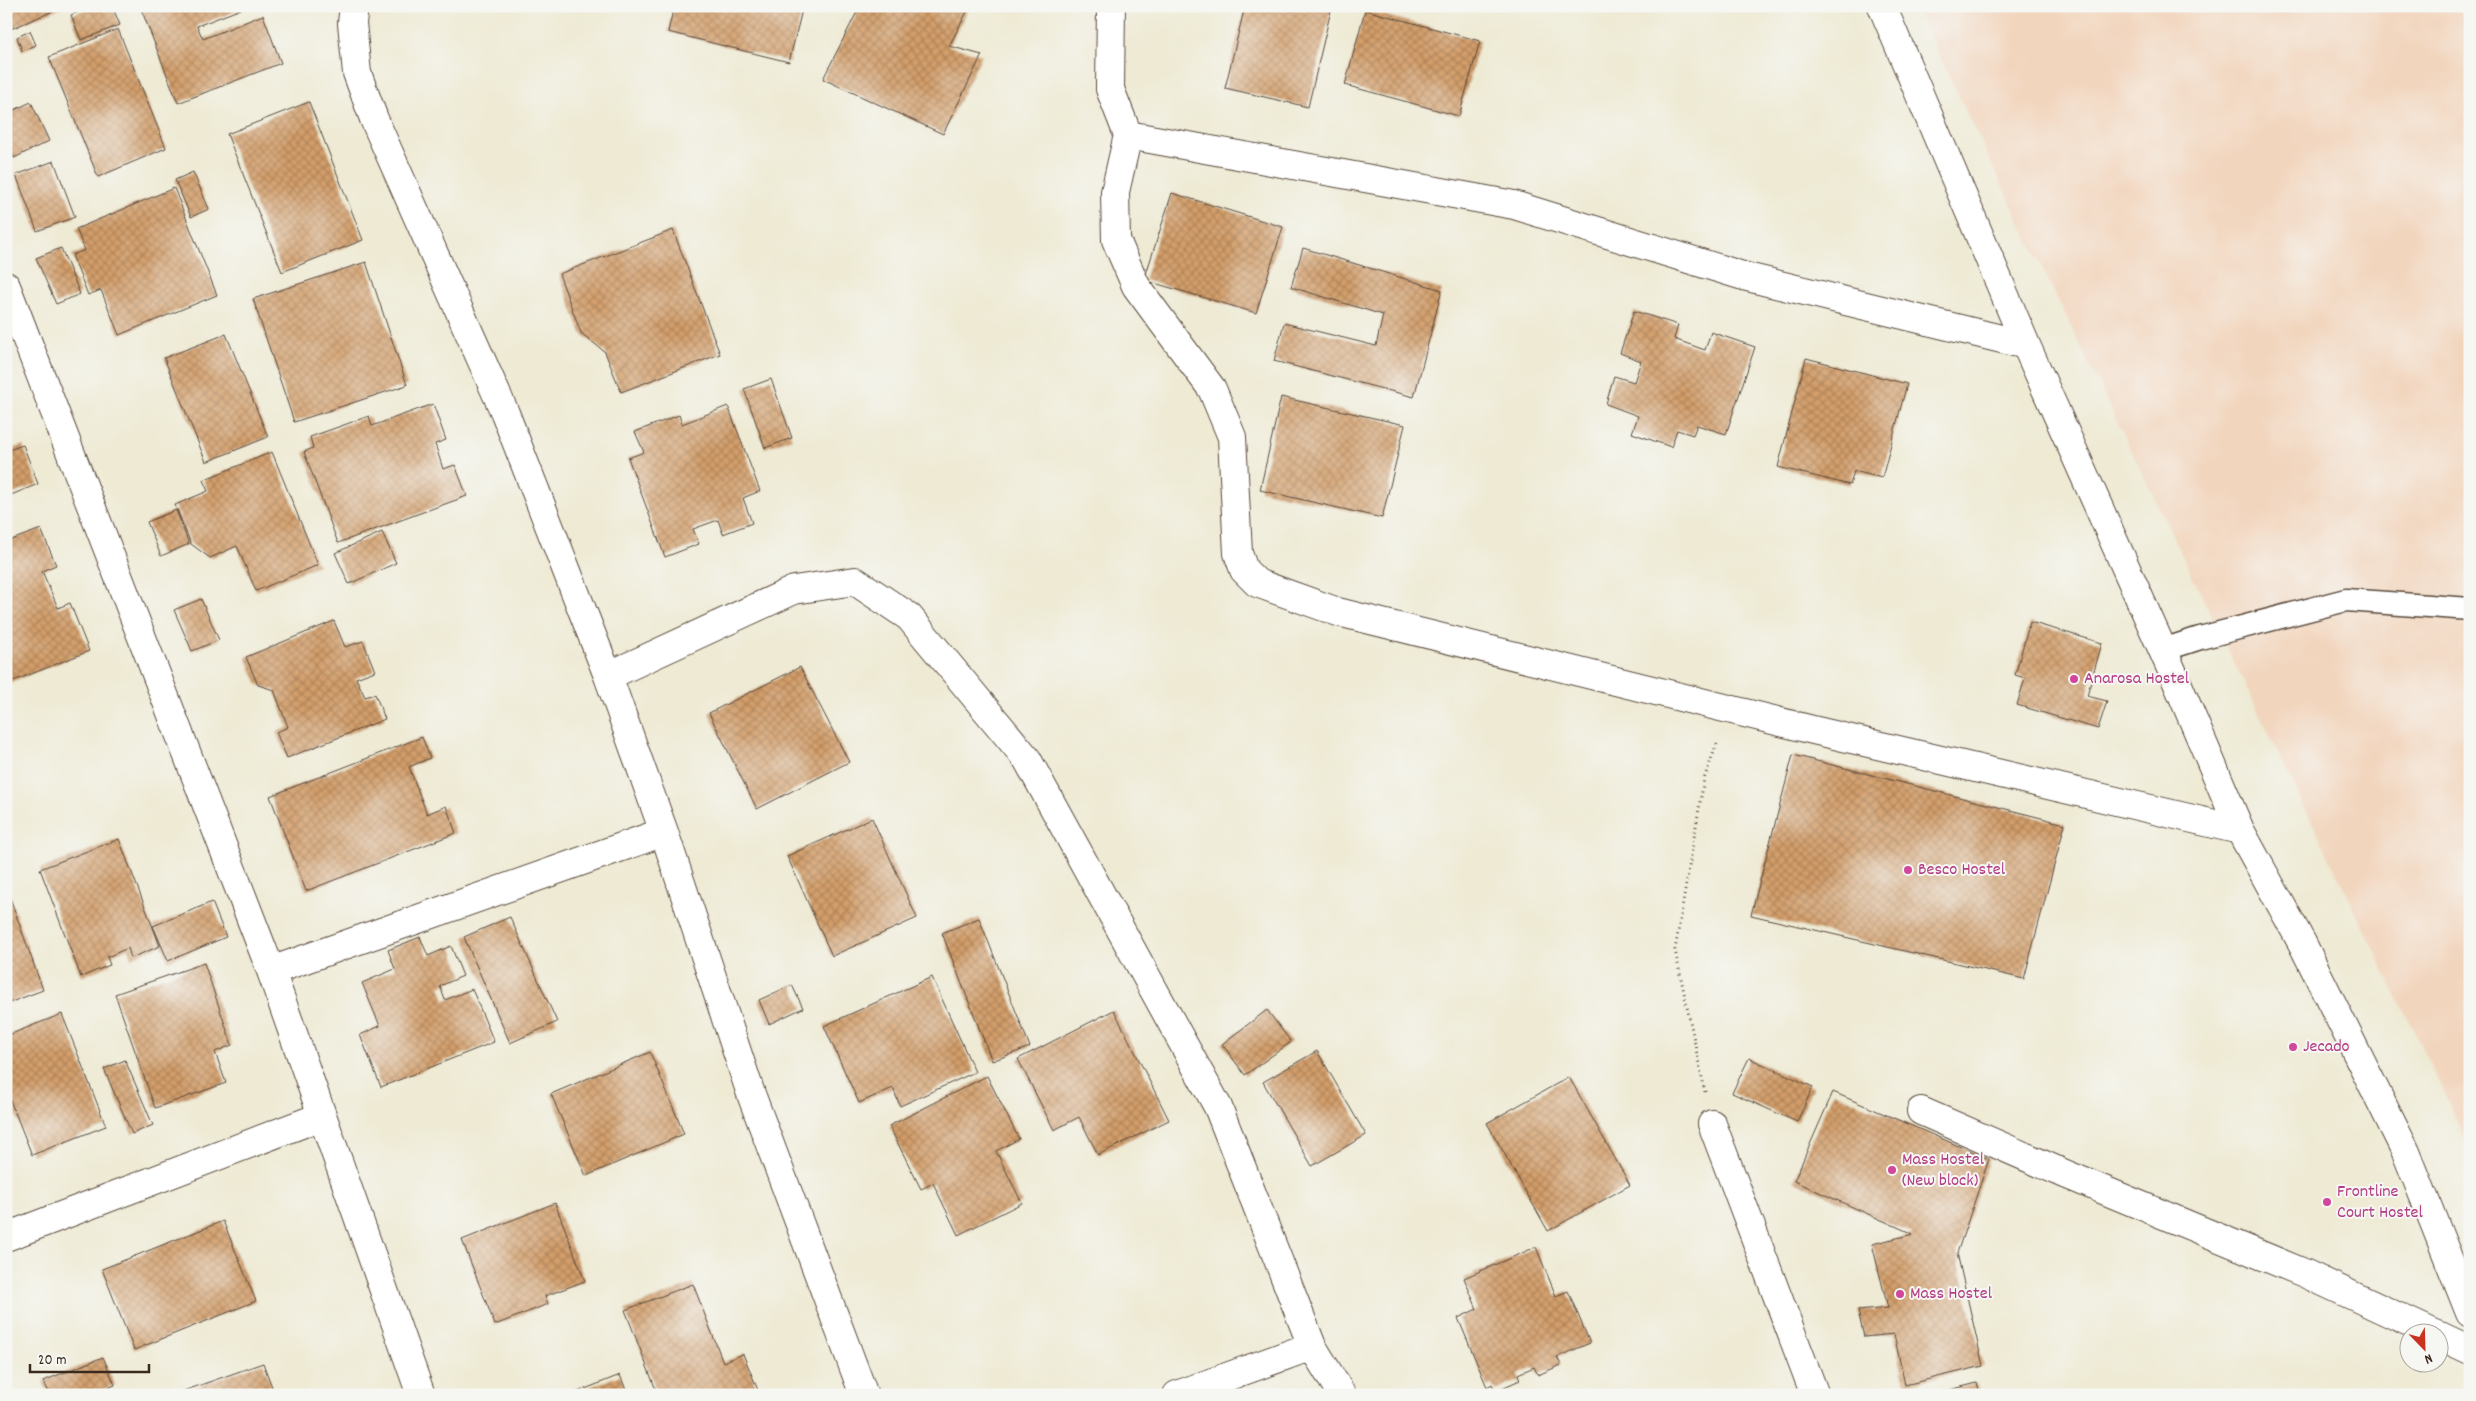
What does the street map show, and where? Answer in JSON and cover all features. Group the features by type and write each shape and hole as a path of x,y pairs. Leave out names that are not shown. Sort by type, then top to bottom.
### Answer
{"street":[{"path":"354,6 352,23 357,73 374,120 504,413 608,676 664,832 751,1094 864,1395"},
{"path":"1111,6 1110,89 1128,136 1115,192 1116,240 1136,286 1212,389 1232,437 1238,553 1244,570 1257,583 1338,612 1729,709 2240,830"},
{"path":"1882,6 2026,345 2163,650 2240,830 2302,943 2406,1152 2470,1313"},
{"path":"1128,136 1514,205 1743,276 2026,345"},
{"path":"6,286 270,971 421,1395"},
{"path":"608,676 794,590 855,581 909,617 1027,759 1218,1107 1301,1313 1312,1346 1342,1395"},
{"path":"270,971 664,832"},
{"path":"1921,1111 2065,1174 2109,1190 2304,1273 2415,1324"},
{"path":"6,1237 322,1116"},
{"path":"1712,1124 1815,1395"},
{"path":"2448,1339 2470,1350"},
{"path":"1176,1395 1312,1346"}],"lane":[{"path":"2163,650 2200,638 2346,600 2470,609"}],"path":[{"path":"1712,1124 1675,950 1704,779 1729,709"}],"shaded area":[{"path":"1915,6 2470,6 2470,1154 2452,1110"}],"building":[{"path":"6,6 65,6 6,31"},
{"path":"92,6 112,6 120,25 81,40 71,15"},
{"path":"140,6 240,6 241,9 197,26 203,39 263,15 281,63 178,103"},
{"path":"674,6 803,6 789,62 668,32"},
{"path":"860,6 873,10 875,6 970,6 949,46 982,55 943,134 823,79"},
{"path":"1245,6 1332,6 1308,107 1225,88"},
{"path":"1365,10 1480,41 1459,116 1345,85"},
{"path":"118,29 166,148 98,177 49,57"},
{"path":"30,31 36,45 22,51 17,37"},
{"path":"31,102 49,141 14,158 6,141 6,114"},
{"path":"309,102 363,240 282,272 227,134"},
{"path":"54,161 75,217 37,231 16,175"},
{"path":"193,172 209,209 191,217 175,180"},
{"path":"174,188 217,295 119,335 101,290 88,295 72,255 85,250 76,229"},
{"path":"1172,193 1283,227 1256,313 1144,280"},
{"path":"673,230 720,354 621,392 605,352 581,333 559,274"},
{"path":"61,248 80,294 56,304 36,258"},
{"path":"1303,248 1442,290 1414,397 1274,361 1284,323 1376,346 1383,315 1291,287"},
{"path":"366,262 407,385 294,422 253,299"},
{"path":"1634,311 1678,325 1674,339 1705,350 1711,332 1755,347 1726,434 1697,425 1693,435 1677,430 1671,447 1632,433 1638,416 1606,404 1614,376 1634,382 1641,361 1620,353"},
{"path":"226,334 268,437 206,462 164,358"},
{"path":"1806,358 1907,384 1882,478 1854,471 1850,485 1778,467"},
{"path":"771,379 792,438 765,448 744,389"},
{"path":"1281,397 1405,425 1382,518 1260,490"},
{"path":"433,404 446,440 435,444 443,469 455,465 467,496 338,543 304,452 313,448 310,437 369,416 372,426"},
{"path":"728,406 760,491 743,498 752,523 723,534 718,520 693,529 699,544 665,557 628,458 644,452 635,432 679,415 682,424"},
{"path":"23,445 38,484 6,497 6,451"},
{"path":"272,452 318,565 256,591 237,546 210,558 191,544 175,505 208,491 203,480"},
{"path":"176,510 189,544 161,556 147,522"},
{"path":"41,529 56,565 42,571 58,608 70,603 89,651 6,684 6,542"},
{"path":"382,532 396,563 349,584 335,553"},
{"path":"201,599 219,640 192,651 174,610"},
{"path":"334,621 345,647 363,641 375,671 356,678 365,697 375,694 385,719 287,758 276,732 288,727 274,690 258,685 246,657"},
{"path":"2030,622 2102,643 2087,696 2107,701 2098,729 2017,705 2025,678 2015,675"},
{"path":"800,667 849,762 757,809 709,713"},
{"path":"422,737 430,758 409,767 427,814 446,806 456,833 306,891 270,796"},
{"name":"Besco Hostel","path":"1793,755 2065,824 2024,979 1751,915"},
{"path":"872,818 917,918 832,956 787,856"},
{"path":"119,839 160,946 131,958 128,948 107,957 110,965 81,977 40,869"},
{"path":"10,898 43,990 6,1004 6,900"},
{"path":"212,902 226,937 168,961 153,926"},
{"path":"510,917 557,1022 510,1043 464,937"},
{"path":"979,918 1030,1047 992,1061 942,933"},
{"path":"420,937 428,956 451,946 463,976 440,986 445,1000 472,989 494,1042 381,1087 360,1035 380,1026 362,983 395,969 388,950"},
{"path":"204,963 232,1045 215,1052 226,1083 155,1108 115,994"},
{"path":"932,977 975,1072 900,1106 893,1088 859,1103 824,1026"},
{"path":"792,985 803,1008 769,1024 759,1000"},
{"path":"1114,1010 1169,1120 1098,1155 1079,1117 1054,1130 1018,1059"},
{"path":"1267,1010 1291,1042 1245,1075 1222,1044"},
{"path":"62,1014 106,1126 32,1155 6,1090 6,1036"},
{"path":"1317,1051 1366,1135 1312,1166 1263,1082"},
{"path":"650,1052 684,1134 586,1176 551,1094"},
{"path":"1749,1058 1813,1087 1797,1122 1732,1093"},
{"path":"125,1060 153,1125 132,1134 104,1069"},
{"path":"987,1076 1019,1139 996,1151 1022,1203 958,1235 933,1183 921,1189 889,1126"},
{"path":"1569,1077 1630,1185 1548,1231 1487,1123"},
{"path":"1833,1092 1989,1159 1957,1253 1983,1366 1905,1385 1894,1334 1864,1337 1858,1311 1888,1308 1872,1244 1913,1234 1794,1181"},
{"path":"555,1203 585,1281 545,1296 548,1304 495,1325 462,1240"},
{"path":"223,1221 256,1301 134,1350 102,1269"},
{"path":"1536,1247 1556,1296 1568,1291 1590,1343 1557,1357 1561,1365 1538,1375 1534,1367 1518,1374 1520,1380 1495,1391 1492,1384 1487,1387 1458,1318 1477,1309 1464,1278"},
{"path":"693,1284 723,1362 743,1354 760,1395 658,1395 625,1310"},
{"path":"103,1357 115,1385 91,1395 49,1395 43,1381"},
{"path":"263,1363 275,1395 175,1395 175,1394"},
{"path":"620,1375 628,1395 570,1395"},
{"path":"1977,1383 1980,1395 1934,1395 1934,1394"}],"place":[{"name":"Anarosa Hostel","path":"2074,679"},
{"name":"Besco Hostel","path":"1908,870"},
{"name":"Jecado","path":"2293,1047"},
{"name":"Mass Hostel (New block)","path":"1892,1170"},
{"name":"Frontline Court Hostel","path":"2327,1202"},
{"name":"Mass Hostel","path":"1900,1294"}]}
